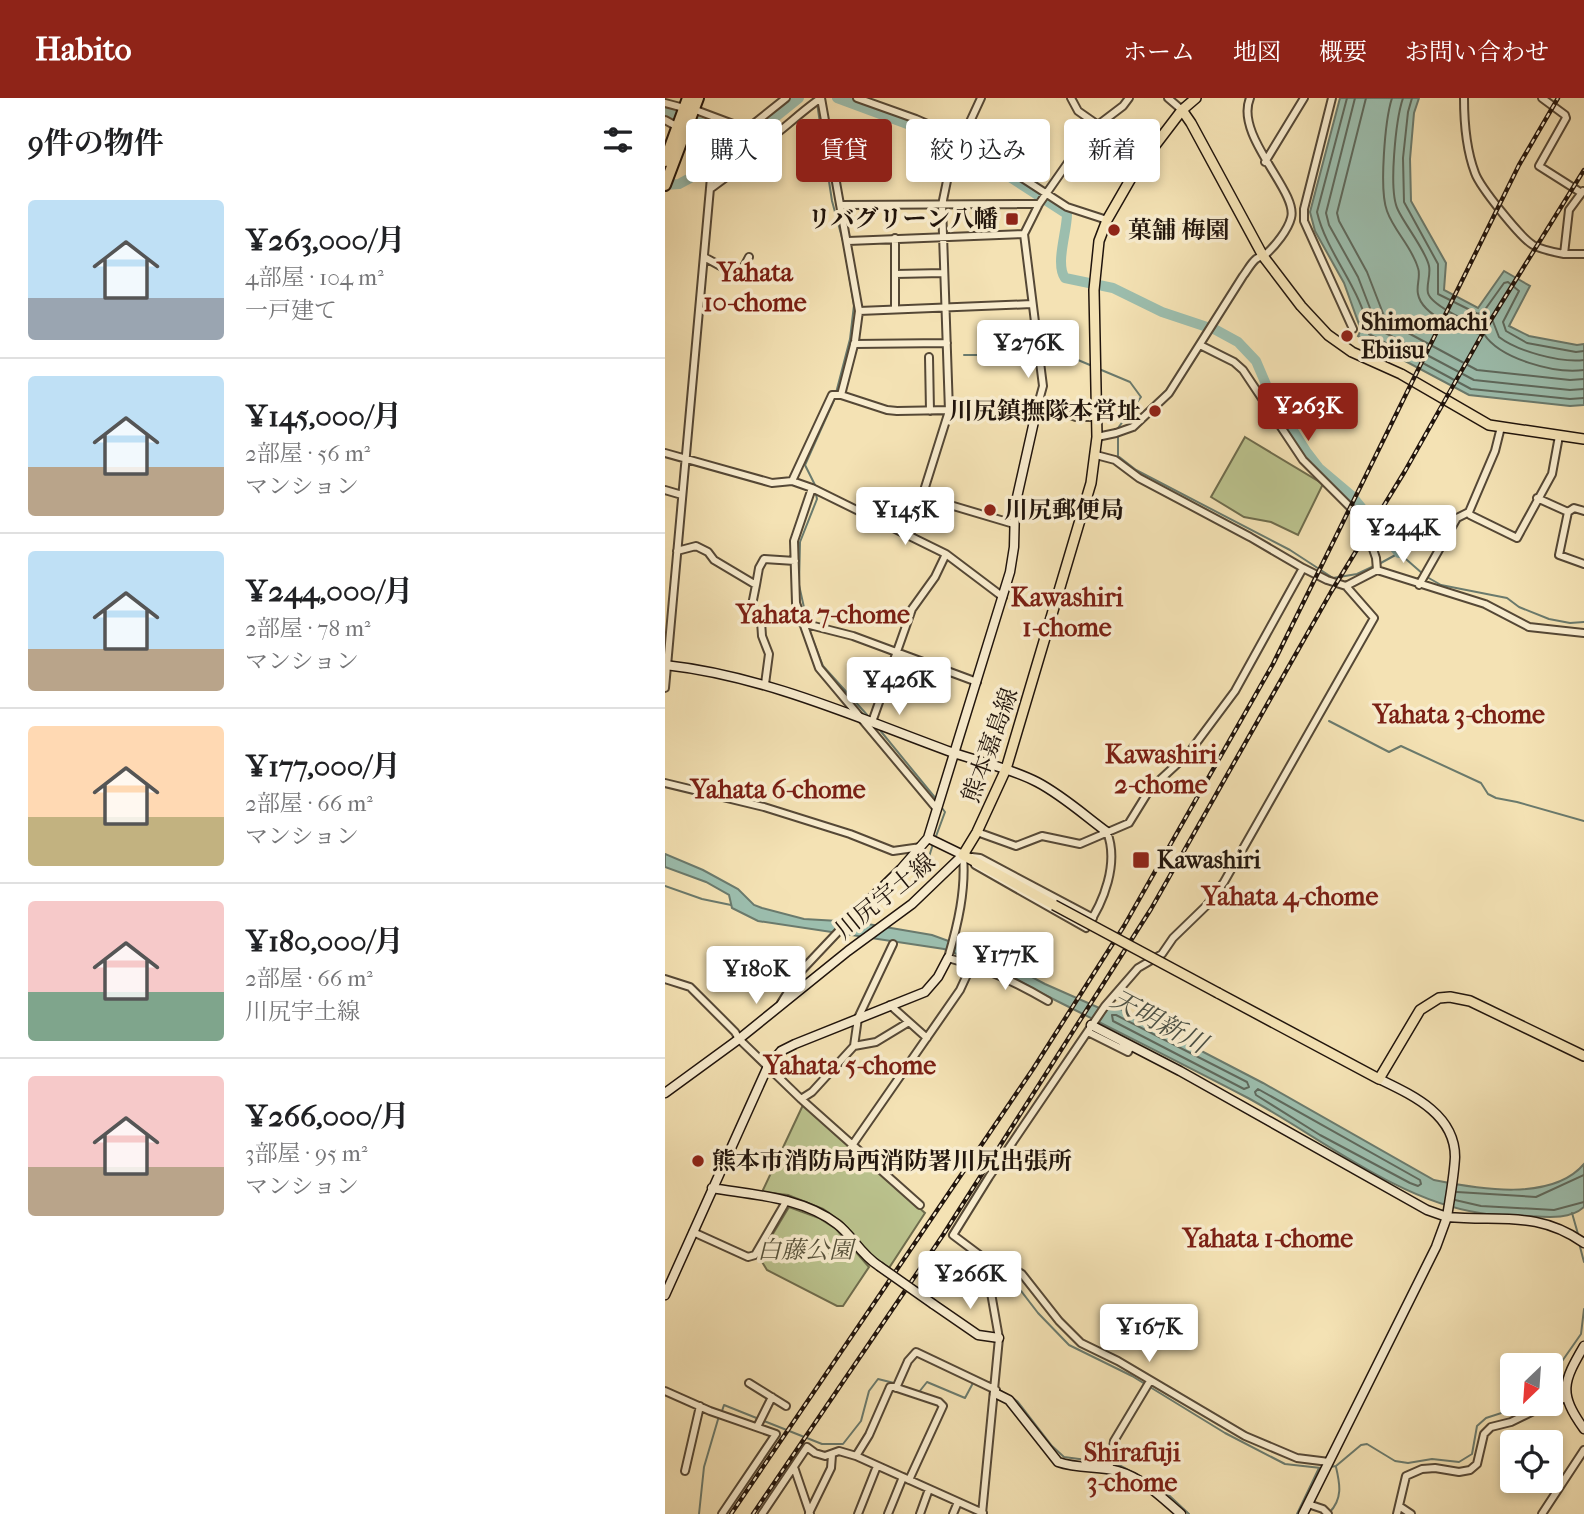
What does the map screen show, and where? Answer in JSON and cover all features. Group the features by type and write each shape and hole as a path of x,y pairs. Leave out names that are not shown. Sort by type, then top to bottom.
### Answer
{"highway":[{"path":"665,162 690,107 698,98"},
{"path":"666,181 682,127"}],"main road":[{"name":"熊本嘉島線","path":"963,855 977,832 1006,769 1086,505 1097,437 1094,285 1099,241 1107,220 1134,173 1194,98"},
{"path":"1182,110 1263,256 1301,306 1340,344 1419,384 1489,425 1584,439"},
{"path":"963,855 1379,1079 1420,1010 1439,998 1470,1001 1584,1056"}],"street":[{"path":"665,103 690,107 741,127 751,125 786,98"},
{"path":"782,128 821,98 859,311 841,395"},
{"path":"857,98 916,119"},
{"path":"970,119 981,98"},
{"path":"1071,98 1078,111 1089,119"},
{"path":"1106,119 1129,98"},
{"path":"1168,98 1182,110"},
{"path":"1097,437 1133,427 1155,408 1179,379 1213,320 1256,258 1263,256 1288,227 1292,214 1282,185 1265,162 1248,118 1250,98"},
{"path":"1265,162 1304,98"},
{"path":"1332,98 1304,209 1304,220 1353,329"},
{"path":"1465,98 1464,128 1475,175 1503,214 1530,243 1550,252 1584,254"},
{"path":"1542,98 1566,118 1539,166 1582,191 1569,210 1564,254"},
{"path":"665,120 686,128"},
{"path":"779,1006 802,970 928,838 1010,572 1021,472 1042,386 1024,234 1039,204 1064,170"},
{"path":"665,688 711,182"},
{"path":"710,189 720,182"},
{"path":"910,535 949,411 942,236 942,205 948,182"},
{"path":"1025,182 1067,207 1107,220"},
{"path":"841,205 1039,204"},
{"path":"848,241 1024,234"},
{"path":"895,238 895,309"},
{"path":"704,257 739,275 749,257"},
{"path":"895,274 944,273"},
{"path":"859,311 1032,304"},
{"path":"854,344 947,343"},
{"path":"1200,345 1234,362 1243,370 1303,460 1363,520 1376,558 1377,570"},
{"path":"929,357 930,411"},
{"path":"792,481 832,395 841,395 887,410 1051,408 1076,417 1097,417"},
{"path":"1420,583 1457,518 1469,512 1496,451 1501,427"},
{"path":"1469,512 1470,515 1517,538 1552,474 1559,436"},
{"path":"665,453 772,483 792,481 812,488 946,554 1003,597"},
{"path":"1096,455 1115,460 1139,478 1303,568 1346,586 1374,618 1224,882 1207,905 1173,938 1162,954 1138,968 1105,1006 953,1235 985,1259 1009,1266 1022,1275 1059,1321 1081,1343 1245,1436 1297,1458 1329,1462"},
{"path":"812,488 794,541 796,603 819,668 937,809"},
{"path":"665,490 682,495"},
{"path":"923,497 1014,524"},
{"path":"1537,498 1568,512"},
{"path":"1584,510 1574,508 1568,512 1559,555 1584,564"},
{"path":"677,551 696,546 708,552 714,561 756,585"},
{"path":"871,722 912,609 935,577 946,554"},
{"path":"765,684 769,654 762,636 761,621 752,605 759,568 764,559 795,561"},
{"path":"977,832 1016,846 1042,836 1080,845 1129,823 1150,789 1188,754 1235,691 1303,568"},
{"path":"1346,586 1377,570 1485,604 1529,627 1584,633"},
{"path":"803,622 853,636 977,682"},
{"path":"666,665 721,673 765,684 1038,782 1107,832 1113,849 1112,862 1093,918 1086,928 981,870 963,855 928,838"},
{"path":"665,783 764,807 850,834 893,851 921,847"},
{"path":"963,855 980,858 1093,918"},
{"path":"665,1295 768,1066 781,1051 925,992 938,977 948,958 957,928 965,877 963,855"},
{"name":"川尻宇土線","path":"665,1093 890,921 935,884 963,855"},
{"path":"801,1098 812,1092 854,1046 858,1018 893,944"},
{"path":"948,958 972,964 1013,981 1048,1001"},
{"path":"853,1144 960,990 972,964"},
{"path":"665,979 690,987 739,1039 801,1098 920,1205"},
{"path":"890,1005 927,1038"},
{"path":"854,1046 876,1042 909,1022"},
{"path":"1090,1027 1114,1036 1180,1070 1427,1210 1522,1219 1555,1226 1583,1242"},
{"path":"1090,1027 1128,1052 1114,1036"},
{"path":"1303,1514 1436,1247 1448,1213 1455,1154 1444,1122 1416,1098 1379,1079"},
{"path":"712,1188 787,1200 823,1215 839,1224 865,1257 978,1335 999,1338"},
{"path":"693,1232 748,1257 755,1255 787,1200"},
{"path":"762,1514 807,1447 815,1453 832,1455 839,1451 856,1456 983,1513 999,1338 985,1259"},
{"path":"1584,1346 1567,1377 1565,1394 1584,1429"},
{"path":"896,1388 908,1361 916,1352 1009,1400 1058,1462 1069,1466 1109,1470 1134,1478 1181,1514"},
{"path":"1109,1470 1114,1441 1150,1381"},
{"path":"749,1383 786,1406"},
{"path":"856,1456 869,1435 890,1387 939,1402 943,1406 888,1514"},
{"path":"665,1391 776,1434 722,1514"},
{"path":"757,1427 772,1397"},
{"path":"1563,1399 1567,1398"},
{"path":"685,1471 700,1406"},
{"path":"1411,1514 1398,1510 1406,1476 1422,1469 1459,1472 1470,1470 1481,1455 1484,1434 1491,1427 1523,1416"},
{"path":"1542,1514 1584,1450"},
{"path":"810,1514 831,1468 832,1455"},
{"path":"858,1514 877,1466"},
{"path":"794,1467 810,1514"},
{"path":"920,1514 929,1489"},
{"path":"953,1514 958,1502"},
{"path":"1308,1504 1326,1511"}],"green space":[{"path":"1245,437 1323,484 1298,535 1271,522 1244,517 1211,497"},
{"path":"803,1105 925,1213 889,1268 869,1254 842,1222 823,1209 788,1195 762,1192"},
{"name":"白藤公園","path":"789,1207 819,1218 836,1229 869,1267 843,1306 837,1306 767,1270 759,1257"}],"water":[{"path":"1340,98 1419,98 1414,113 1410,159 1411,201 1446,263 1444,290 1478,308 1504,271 1530,286 1509,326 1529,336 1584,344 1584,405 1570,406 1469,395 1358,336 1361,330 1344,283 1315,231 1310,212"},
{"path":"665,854 738,889 754,905 762,908 804,919 856,922 932,935 998,959 1045,984 1106,1011 1111,1004 1263,1083 1434,1180 1492,1189 1534,1188 1553,1184 1570,1176 1584,1164 1584,1207 1572,1214 1557,1217 1492,1215 1449,1206 1419,1195 1360,1166 1248,1098 1008,974 944,949 758,921 732,908 729,895 706,882 665,867"}],"waterway":[{"path":"665,111 723,129 758,131 799,98"},
{"path":"837,98 956,142 1067,214 1061,256 1065,278 1113,288 1162,312 1216,330 1238,342 1256,361 1271,396 1306,451 1319,468 1351,495 1399,553"},
{"path":"817,103 832,201 844,245"},
{"path":"665,185 679,184 686,180"},
{"path":"836,393 850,339 854,305 845,251"},
{"path":"695,325 699,281"},
{"path":"964,355 1036,355"},
{"path":"1042,355 1066,355 1090,365"},
{"path":"1099,369 1130,382 1141,397 1118,428"},
{"path":"815,485 805,465 835,398"},
{"path":"1118,434 1118,456 1136,470 1290,550 1333,578 1357,574 1374,566"},
{"path":"807,621 799,585 800,542 817,499 816,494"},
{"path":"1379,564 1399,553 1423,574"},
{"path":"671,584 673,568"},
{"path":"1427,577 1441,585 1507,598 1519,607 1549,619 1570,623 1584,622"},
{"path":"669,615 670,603"},
{"path":"808,627 823,666 869,717"},
{"path":"1329,721 1389,752 1401,746 1481,783 1488,794 1496,798 1584,821"},
{"path":"879,729 937,800"},
{"path":"935,839 945,812 942,808"},
{"path":"923,876 933,844"},
{"path":"665,886 702,899 731,905"},
{"path":"1572,1213 1578,1234"},
{"path":"1579,1243 1584,1262"},
{"path":"1002,1272 1011,1278 1038,1313 1069,1345 1132,1376 1225,1433 1285,1464 1321,1468"},
{"path":"1563,1360 1581,1334 1584,1309"},
{"path":"764,1421 822,1444 843,1444 861,1421 869,1391 878,1379 894,1383"},
{"path":"899,1385 919,1392 927,1382 965,1398 973,1383"},
{"path":"998,1389 1008,1395"},
{"path":"1013,1398 1064,1457 1117,1464 1160,1487 1189,1514"},
{"path":"722,1411 724,1405 759,1419"},
{"path":"1330,1467 1336,1466 1361,1445 1367,1444 1395,1461 1408,1463 1432,1459 1459,1462 1472,1454 1477,1426 1486,1418 1500,1413"},
{"path":"699,1514 704,1467 719,1416"},
{"path":"1329,1513 1338,1497 1336,1467"},
{"path":"1297,1514 1319,1468"}],"railway":[{"path":"731,1514 1033,1069 1124,926 1273,664 1519,165 1558,98"},
{"path":"753,1514 943,1235 1151,909 1331,592 1405,471 1484,331 1584,170"}],"place":[{"name":"リバグリーン八幡","path":"1012,219"},
{"name":"菓舗 梅園","path":"1114,230"},
{"name":"Shimomachi Ebiisu","path":"1347,336"},
{"name":"川尻鎮撫隊本営址","path":"1155,411"},
{"name":"川尻郵便局","path":"990,510"},
{"name":"Kawashiri","path":"1141,860"},
{"name":"熊本市消防局西消防署川尻出張所","path":"698,1161"}],"district":[{"name":"Yahata 10-chome","path":"755,287"},
{"name":"Kawashiri 1-chome","path":"1067,612"},
{"name":"Yahata 7-chome","path":"823,614"},
{"name":"Yahata 3-chome","path":"1459,714"},
{"name":"Kawashiri 2-chome","path":"1161,769"},
{"name":"Yahata 6-chome","path":"778,789"},
{"name":"Yahata 4-chome","path":"1290,896"},
{"name":"Yahata 5-chome","path":"850,1065"},
{"name":"Yahata 1-chome","path":"1268,1238"},
{"name":"Shirafuji 3-chome","path":"1132,1467"}],"water label":[{"name":"天明新川","path":"1159,1021"}]}
